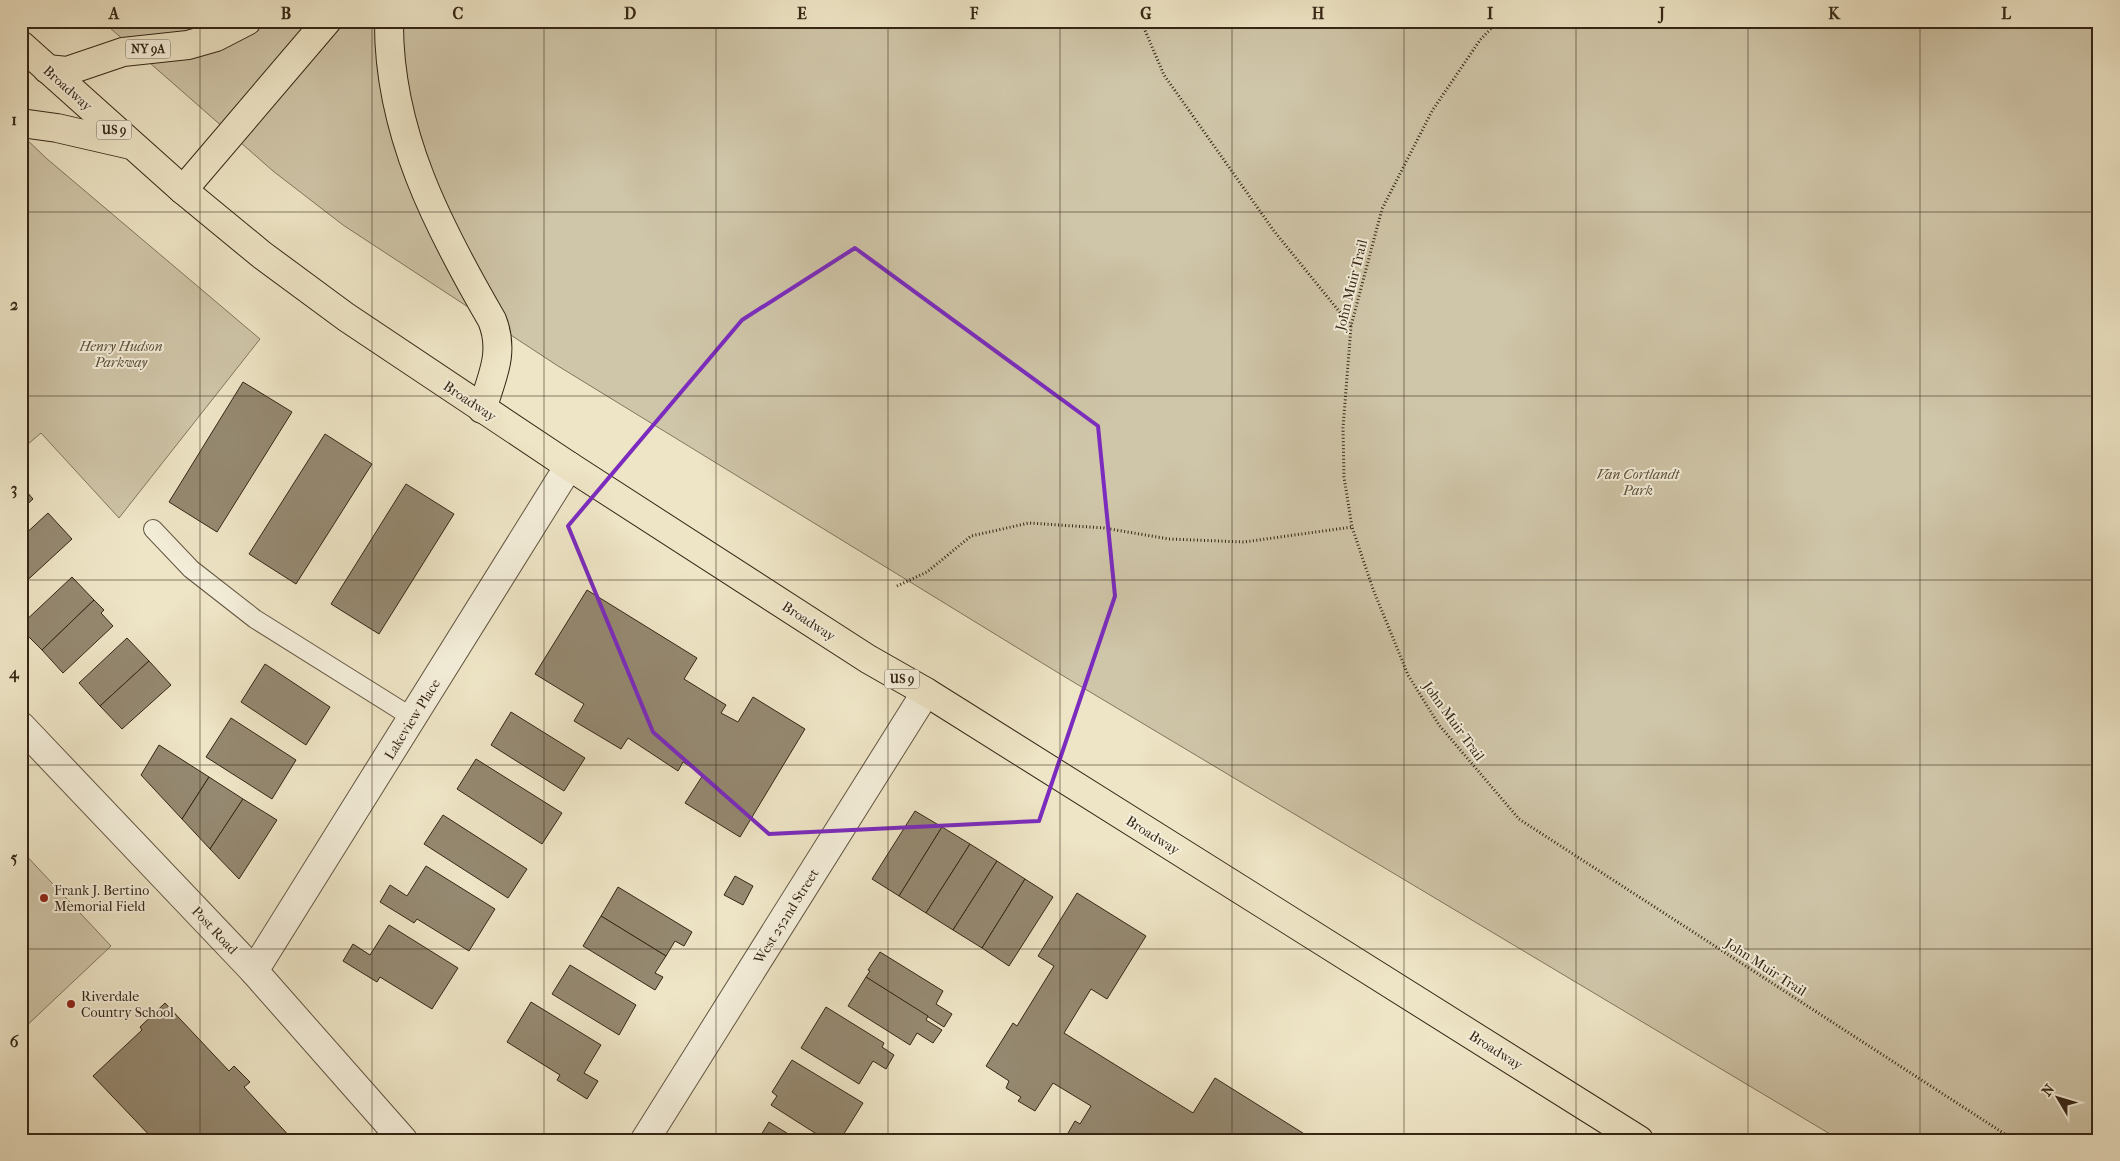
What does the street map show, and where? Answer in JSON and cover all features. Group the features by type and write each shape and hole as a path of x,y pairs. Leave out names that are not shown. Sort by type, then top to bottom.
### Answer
{"main road":[{"name":"NY 9A","path":"47,69 67,71 123,52 188,45 223,34 247,21"},
{"path":"183,190 327,21"},
{"path":"389,21 395,93 417,174 441,230 497,332 499,345 497,359 482,409"},
{"name":"Broadway","path":"21,45 183,190 302,285 482,409 868,659 926,692 1639,1140"},
{"path":"21,123 57,128 131,145"}],"street":[{"name":"Lakeview Place","path":"254,971 569,466"},
{"name":"West 252nd Street","path":"646,1140 926,692"},
{"name":"Post Road","path":"21,726 254,971 402,1140"}],"lane":[{"path":"153,529 191,569 255,619 412,718"}],"path":[{"path":"1141,21 1164,75 1274,231 1351,326"},
{"name":"John Muir Trail","path":"1498,21 1480,40 1432,111 1382,208 1351,326 1343,428 1344,477 1352,527 1373,589 1408,675 1439,725 1519,819 2014,1140"},
{"path":"897,586 927,572 971,536 1029,523 1104,528 1169,539 1244,542 1352,527"}],"highlighted area":[{"path":"855,248 1098,426 1115,596 1039,821 769,834 653,732 568,526 742,320"}],"green space":[{"name":"Van Cortlandt Park","path":"102,21 2099,21 2099,1140 1840,1140 1065,677 558,366 343,225 273,171"},
{"name":"Henry Hudson Parkway","path":"21,134 46,158 260,339 119,518 41,433 21,450"},
{"name":"Frank J. Bertino Memorial Field","path":"21,850 111,946 21,1031"}],"building":[{"path":"243,382 292,412 217,532 169,502"},
{"path":"325,434 372,464 296,584 249,554"},
{"path":"406,484 454,514 379,634 331,604"},
{"path":"21,485 33,499 21,510"},
{"path":"48,513 72,539 21,586 21,538"},
{"path":"72,577 94,600 42,650 21,629 21,625"},
{"path":"587,590 697,658 684,679 726,705 721,713 738,722 753,697 805,729 740,837 685,803 703,775 683,762 678,771 628,738 621,749 574,721 584,704 535,674"},
{"path":"94,600 104,610 101,613 113,626 63,673 42,650"},
{"path":"127,638 149,661 100,706 79,683"},
{"path":"149,661 171,685 122,729 100,706"},
{"path":"265,664 330,707 306,745 241,702"},
{"path":"511,712 585,758 564,791 491,745"},
{"path":"231,718 296,760 272,799 206,757"},
{"path":"159,745 209,777 182,819 141,775"},
{"path":"476,759 562,813 542,844 457,789"},
{"path":"209,777 243,799 210,849 182,819"},
{"path":"243,799 277,820 239,879 210,849"},
{"path":"915,811 942,827 899,896 872,879"},
{"path":"443,815 527,869 508,898 424,844"},
{"path":"942,827 970,844 926,913 899,896"},
{"path":"970,844 997,861 953,930 926,913"},
{"path":"997,861 1025,879 982,948 953,930"},
{"path":"426,866 495,909 469,951 417,919 414,923 380,902 390,885 407,896"},
{"path":"735,876 753,886 743,905 724,895"},
{"path":"1025,879 1053,897 1009,966 982,948"},
{"path":"618,887 692,932 684,946 675,941 666,956 601,916"},
{"path":"1077,893 1146,936 1107,999 1091,989 1064,1033 1193,1113 1215,1078 1314,1140 1153,1140 1150,1137 1148,1140 1064,1140 1075,1121 1080,1124 1091,1106 1053,1083 1035,1111 1018,1101 1021,1097 1006,1088 1009,1081 986,1066 1013,1023 1017,1026 1054,966 1038,956"},
{"path":"601,916 666,956 655,973 663,977 655,990 583,946"},
{"path":"389,925 458,968 432,1009 380,977 377,982 343,961 353,944 370,955"},
{"path":"880,952 943,991 936,1004 952,1014 944,1027 866,977 870,971 868,970"},
{"path":"570,965 636,1005 619,1035 552,994"},
{"path":"866,977 928,1016 926,1020 942,1030 933,1043 917,1033 910,1045 848,1006"},
{"path":"531,1002 601,1045 584,1073 598,1081 587,1099 557,1080 560,1075 507,1042"},
{"path":"165,1003 229,1071 234,1066 250,1082 244,1087 293,1140 154,1140 93,1076 142,1030 140,1027"},
{"path":"826,1007 884,1043 882,1047 894,1055 886,1069 873,1061 859,1084 801,1048"},
{"path":"792,1060 863,1103 840,1140 826,1140 771,1105 777,1096 772,1092"},
{"path":"769,1122 798,1140 758,1140"}],"place":[{"name":"Frank J. Bertino Memorial Field","path":"44,898"},
{"name":"Riverdale Country School","path":"71,1004"}]}
